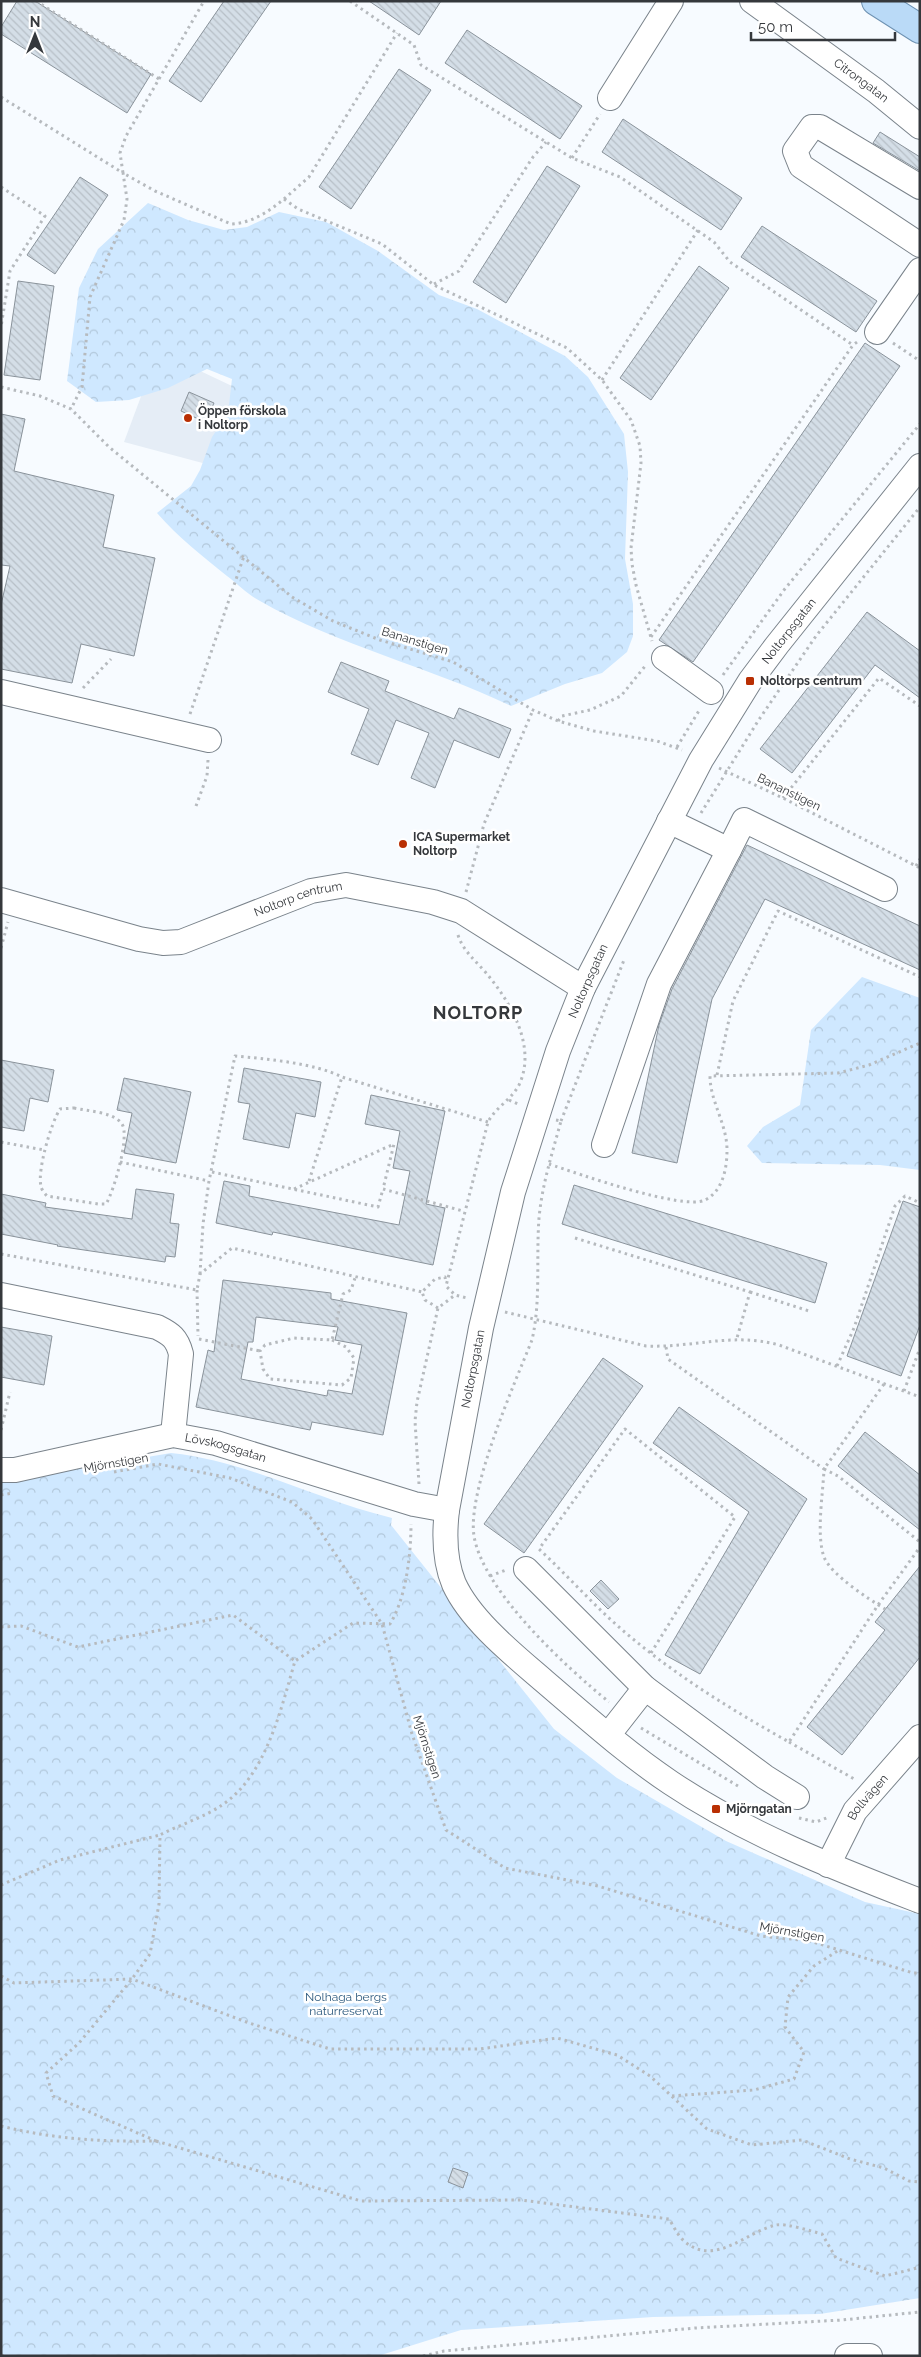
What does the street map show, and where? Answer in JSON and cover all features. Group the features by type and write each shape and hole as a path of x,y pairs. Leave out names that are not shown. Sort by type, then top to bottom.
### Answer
{"main road":[{"path":"876,1 920,29"}],"street":[{"path":"610,98 671,1"},
{"name":"Citrongatan","path":"752,1 876,91 920,127"},
{"path":"920,187 820,126 812,127 796,151 801,166 920,245"},
{"path":"877,332 920,270"},
{"name":"Noltorpsgatan","path":"609,1734 498,1642 468,1606 451,1575 444,1537 447,1510 480,1328 496,1258 513,1192 558,1051 583,988 701,760 750,681 777,645 912,491 920,466"},
{"path":"660,654 711,692"},
{"path":"1,692 208,740"},
{"path":"604,1146 659,984 744,820 885,889"},
{"path":"669,821 729,850"},
{"name":"Noltorp centrum","path":"7,902 139,939 163,943 181,942 311,891 329,886 353,887 433,902 461,911 583,988"},
{"path":"1,1295 157,1327 174,1336 181,1354 173,1435"},
{"name":"Lövskogsgatan","path":"1,1470 16,1470 173,1435 216,1443 414,1504 447,1510"},
{"path":"526,1569 645,1688 766,1777 795,1806"},
{"path":"645,1688 609,1734 671,1783 742,1823 828,1865 920,1901"},
{"name":"Bollvägen","path":"828,1865 855,1811 920,1738"},
{"path":"847,2356 870,2356"}],"path":[{"path":"36,1 159,79"},
{"path":"71,409 82,387 90,297 124,220 126,199 120,153 126,136 204,1"},
{"path":"350,1 414,45 421,65 572,158 620,176 714,242 730,262 853,345"},
{"path":"1,97 155,191 231,224 242,224 256,218 284,199 309,177 397,33"},
{"path":"572,158 610,98"},
{"path":"434,285 458,271 533,157 546,142"},
{"path":"1,187 45,216 10,271 1,327"},
{"path":"284,199 298,209 382,244 434,285 567,348 602,380 631,420 640,446 641,464 631,548 632,564 651,637 660,654 621,696 590,710 562,716 558,721"},
{"path":"602,380 698,230"},
{"path":"651,637 853,345 866,336 877,332 920,361"},
{"name":"Bananstigen","path":"1,387 40,396 71,409 109,448 292,596 333,621 380,640 453,662 533,710 558,721 594,731 656,740 677,747 783,798 918,867"},
{"path":"677,747 711,692 760,621 920,424"},
{"path":"690,832 816,636 920,507"},
{"path":"188,722 244,556"},
{"path":"65,707 111,659"},
{"path":"783,798 879,678 920,706"},
{"path":"446,1286 488,1122 494,1110 509,1100 519,1085 526,1065 525,1048 506,997 461,946 458,935 461,911 484,824 533,710"},
{"path":"196,806 207,776 208,740"},
{"path":"918,867 920,859"},
{"path":"1,948 7,902"},
{"path":"717,1075 733,1001 778,911 920,977"},
{"path":"628,952 560,1121 544,1183 539,1218 536,1319 532,1340 484,1470 475,1512 474,1535 479,1558 499,1592 576,1676 640,1727 746,1790"},
{"path":"549,1164 660,1197 691,1203 704,1201 719,1188 726,1168 727,1148 710,1087 710,1076 838,1073 869,1065 920,1044"},
{"path":"260,1351 198,1339 197,1290 200,1274 203,1224 209,1181 235,1056 331,1071 342,1077 488,1122"},
{"path":"309,1181 342,1077"},
{"path":"509,1100 538,1114 560,1121"},
{"path":"74,1108 114,1118 123,1125 124,1134 120,1162 112,1195 106,1204 47,1196 40,1186 44,1150 53,1120 60,1109 74,1108"},
{"path":"1,1142 44,1150"},
{"path":"212,1172 378,1207 394,1144 294,1189"},
{"path":"120,1162 209,1181"},
{"path":"383,1189 464,1211"},
{"path":"838,1366 854,1328 895,1206 905,1196 920,1203"},
{"path":"575,1238 810,1311"},
{"path":"200,1274 232,1248 422,1292"},
{"path":"1,1254 197,1290"},
{"path":"422,1292 435,1280 445,1277 446,1286 455,1295 470,1299"},
{"path":"332,1340 343,1294 351,1290 355,1278"},
{"path":"422,1292 425,1300 438,1308"},
{"path":"737,1338 750,1292"},
{"path":"1,1885 60,1860 160,1834 222,1806 247,1784 278,1720 295,1661 353,1623 390,1624 398,1610 411,1546 414,1504 419,1482 415,1421 417,1402 438,1308 455,1295"},
{"path":"505,1312 646,1346 666,1347 737,1338 758,1339 838,1366 920,1397"},
{"path":"294,1338 332,1340 346,1347 354,1358 351,1378 342,1385 270,1379 263,1369 260,1351 265,1345 294,1338"},
{"path":"666,1347 668,1359 824,1469 838,1476 920,1542"},
{"path":"904,1391 920,1348"},
{"path":"884,1384 824,1469 821,1532 824,1558 833,1570 885,1609"},
{"path":"1,1430 10,1392"},
{"path":"651,1653 736,1517 625,1429 539,1549 601,1610 651,1653 711,1697 861,1782 858,1786"},
{"name":"Mjörnstigen","path":"111,1472 158,1464 230,1478 292,1502 312,1519 382,1624 412,1734 446,1830 505,1868 598,1886 761,1936 810,1941 913,1973 920,1972"},
{"path":"1,1495 19,1491"},
{"path":"789,1742 878,1605 920,1547"},
{"path":"1,1628 21,1626 78,1647 233,1615 295,1661"},
{"path":"795,1806 816,1822 828,1817 834,1811"},
{"path":"160,1834 159,1904 150,1954 132,1979 79,2043 46,2073 53,2096 156,2141 361,2201 521,2200 669,2219 684,2241 703,2250 728,2248 778,2224 822,2234 836,2258 884,2276 917,2268 920,2265"},
{"path":"671,2096 754,2090 794,2078 804,2052 785,2027 788,1997 814,1966 839,1950"},
{"path":"1,1976 14,1983 132,1979 250,2023 330,2049 480,2049 557,2038 617,2055 650,2076 707,2128 752,2145 802,2140 850,2159 884,2168 909,2181 920,2182"},
{"path":"1,2126 30,2133 99,2142 156,2141"},
{"path":"423,2356 444,2351 695,2328 842,2320 920,2312"},
{"path":"1,2355 5,2356"}],"shaded area":[{"name":"Öppen förskola i Noltorp","path":"158,351 251,395 225,469 124,442"}],"green space":[{"path":"148,203 188,220 224,230 247,227 279,212 326,222 378,251 439,295 477,309 565,356 588,377 624,434 628,472 625,559 633,604 633,636 627,652 602,673 565,684 511,706 449,679 353,644 290,617 251,596 199,554 157,513 191,486 200,470 212,437 228,413 232,379 207,369 168,388 129,400 96,402 67,381 79,288 98,249"},
{"path":"862,977 920,998 920,1170 880,1165 762,1163 747,1146 763,1127 800,1105 811,1030"},
{"name":"Nolhaga bergs naturreservat","path":"171,1453 200,1457 255,1472 392,1518 391,1525 554,1729 617,1778 726,1841 865,1902 920,1914 920,2298 820,2314 653,2317 461,2330 378,2356 1,2356 1,1482"}],"building":[{"path":"17,1 35,1 151,74 127,113 1,34 1,27"},
{"path":"224,1 271,1 201,102 169,81"},
{"path":"369,1 441,1 419,35"},
{"path":"467,30 582,106 560,139 445,63"},
{"path":"399,69 431,90 351,209 319,187"},
{"path":"623,119 742,198 721,230 602,152"},
{"path":"880,132 920,157 920,171 873,143"},
{"path":"547,166 580,186 506,303 473,282"},
{"path":"80,177 108,195 55,274 27,255"},
{"path":"762,226 877,301 856,332 741,257"},
{"path":"699,266 729,288 651,400 620,378"},
{"path":"18,281 54,286 40,380 4,375"},
{"path":"865,343 900,366 693,662 659,640"},
{"path":"189,392 214,403 205,422 181,411"},
{"path":"1,414 25,419 14,471 114,495 103,547 155,558 134,656 81,644 72,683 1,669 1,605 10,566 1,565"},
{"path":"867,612 920,651 920,698 875,665 792,773 760,749"},
{"path":"341,662 389,681 385,691 454,719 459,708 511,729 499,758 454,740 435,788 411,778 429,733 396,720 378,765 351,754 369,709 328,692"},
{"path":"747,845 920,926 920,970 765,899 712,999 677,1163 632,1153 659,1025 672,989"},
{"path":"1,1060 54,1070 48,1102 30,1098 24,1131 1,1127"},
{"path":"244,1068 321,1082 315,1117 296,1113 289,1148 243,1139 250,1104 238,1102"},
{"path":"124,1078 191,1092 176,1163 124,1153 132,1113 117,1110"},
{"path":"371,1095 445,1111 426,1204 445,1208 433,1265 273,1232 272,1235 216,1223 224,1181 250,1186 249,1196 399,1225 410,1171 393,1168 400,1131 365,1124"},
{"path":"574,1185 827,1263 815,1303 562,1224"},
{"path":"136,1189 174,1194 170,1223 179,1224 175,1257 166,1256 165,1262 57,1246 1,1234 1,1194 46,1203 45,1207 132,1219"},
{"path":"903,1201 920,1207 920,1325 901,1376 847,1356"},
{"path":"223,1280 331,1293 331,1299 407,1313 383,1435 312,1422 310,1430 196,1407 208,1350 214,1352","holes":["256,1317 338,1327 335,1340 362,1345 352,1394 328,1390 327,1396 241,1379 248,1342 253,1342"]},
{"path":"1,1327 52,1336 44,1385 1,1377"},
{"path":"603,1358 643,1386 524,1553 484,1524"},
{"path":"679,1407 807,1499 700,1674 665,1655 749,1512 653,1443"},
{"path":"865,1432 920,1475 920,1530 838,1466"},
{"path":"920,1566 920,1657 842,1755 807,1727 885,1630 875,1622"},
{"path":"601,1580 619,1599 608,1609 590,1591"},
{"path":"453,2168 468,2173 463,2188 448,2182"}],"place":[{"name":"Öppen förskola i Noltorp","path":"188,418"},
{"name":"Noltorps centrum","path":"750,681"},
{"name":"ICA Supermarket Noltorp","path":"403,844"},
{"name":"Mjörngatan","path":"716,1809"}],"district":[{"name":"NOLTORP","path":"478,1012"}]}
